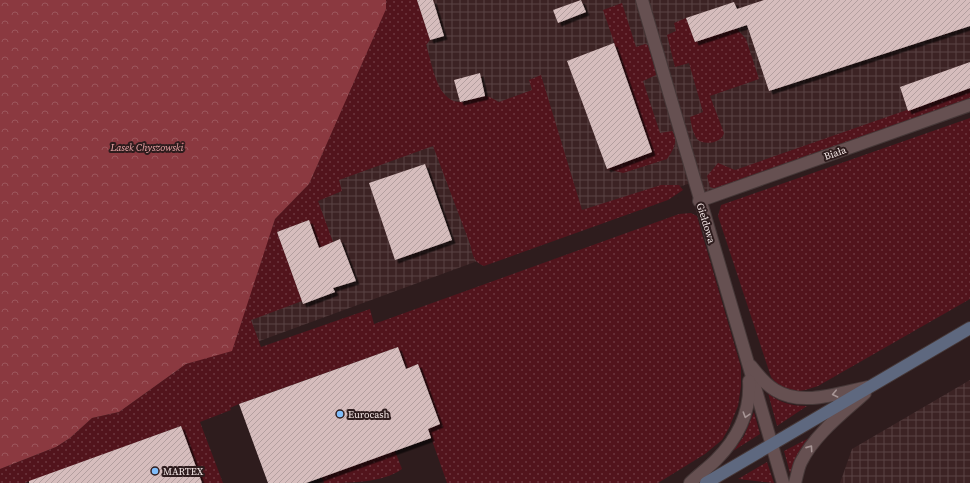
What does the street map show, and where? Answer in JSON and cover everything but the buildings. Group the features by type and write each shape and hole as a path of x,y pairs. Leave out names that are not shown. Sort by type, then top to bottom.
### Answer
{"main road":[{"path":"706,483 970,328"}],"street":[{"name":"Giełdowa","path":"642,0 699,201 783,483"},
{"name":"Biała","path":"699,201 970,105"},
{"path":"747,362 764,382 775,391 801,398 822,397 873,386"},
{"path":"690,483 716,460 740,431 747,412 750,390 747,362"},
{"path":"795,483 800,463 814,442 823,431 873,386"}],"shaded area":[{"path":"386,0 970,0 970,105 699,201 693,182 232,351 275,219 309,184 385,9"},
{"path":"386,0 417,0 430,40 426,45 436,80 446,96 453,100 464,102 485,96 499,102 532,90 529,80 541,75 582,210 661,185 679,185 683,190 668,200 484,266 474,258 433,146 339,180 342,191 318,201 333,242 319,248 309,220 277,232 302,301 251,320 261,347 370,309 374,324 679,214 691,213 697,216 741,367 741,386 738,406 729,428 722,440 705,454 658,483 447,483 428,429 440,423 418,364 406,369 398,347 239,404 230,408 231,410 200,422 223,483 202,483 181,426 25,483 0,483 0,469 56,447 70,438 92,418 119,412 186,364 204,358 262,255 275,219 309,184 385,9"},
{"path":"622,3 636,47 645,44 650,46 656,75 643,81 660,133 672,131 675,138 673,149 667,159 623,173 607,169 652,152 603,10"},
{"path":"686,18 695,42 736,28 746,39 759,79 710,96 724,133 720,139 708,143 697,139 692,128 690,117 703,112 689,63 675,67 667,35 676,31 674,23"},
{"path":"970,88 970,101 716,189 710,187 707,176 718,163 735,170"},
{"path":"970,118 970,299 818,386 798,391 787,390 781,387 771,377 718,216 721,205"},
{"path":"970,380 970,483 840,483 852,449"},
{"path":"768,393 786,403 807,406 777,426"},
{"path":"754,412 760,434 733,451 744,436"},
{"path":"809,438 790,473 784,451"},
{"path":"395,451 402,469 394,474 376,480 324,483 322,477"},
{"path":"767,462 774,483 738,479"}],"green space":[{"name":"Lasek Chyszowski","path":"0,0 386,0 386,9 309,184 275,219 232,351 186,364 119,412 92,418 70,438 56,447 0,469"}],"place":[{"name":"Eurocash","path":"340,414"},
{"name":"MARTEX","path":"155,471"}]}
